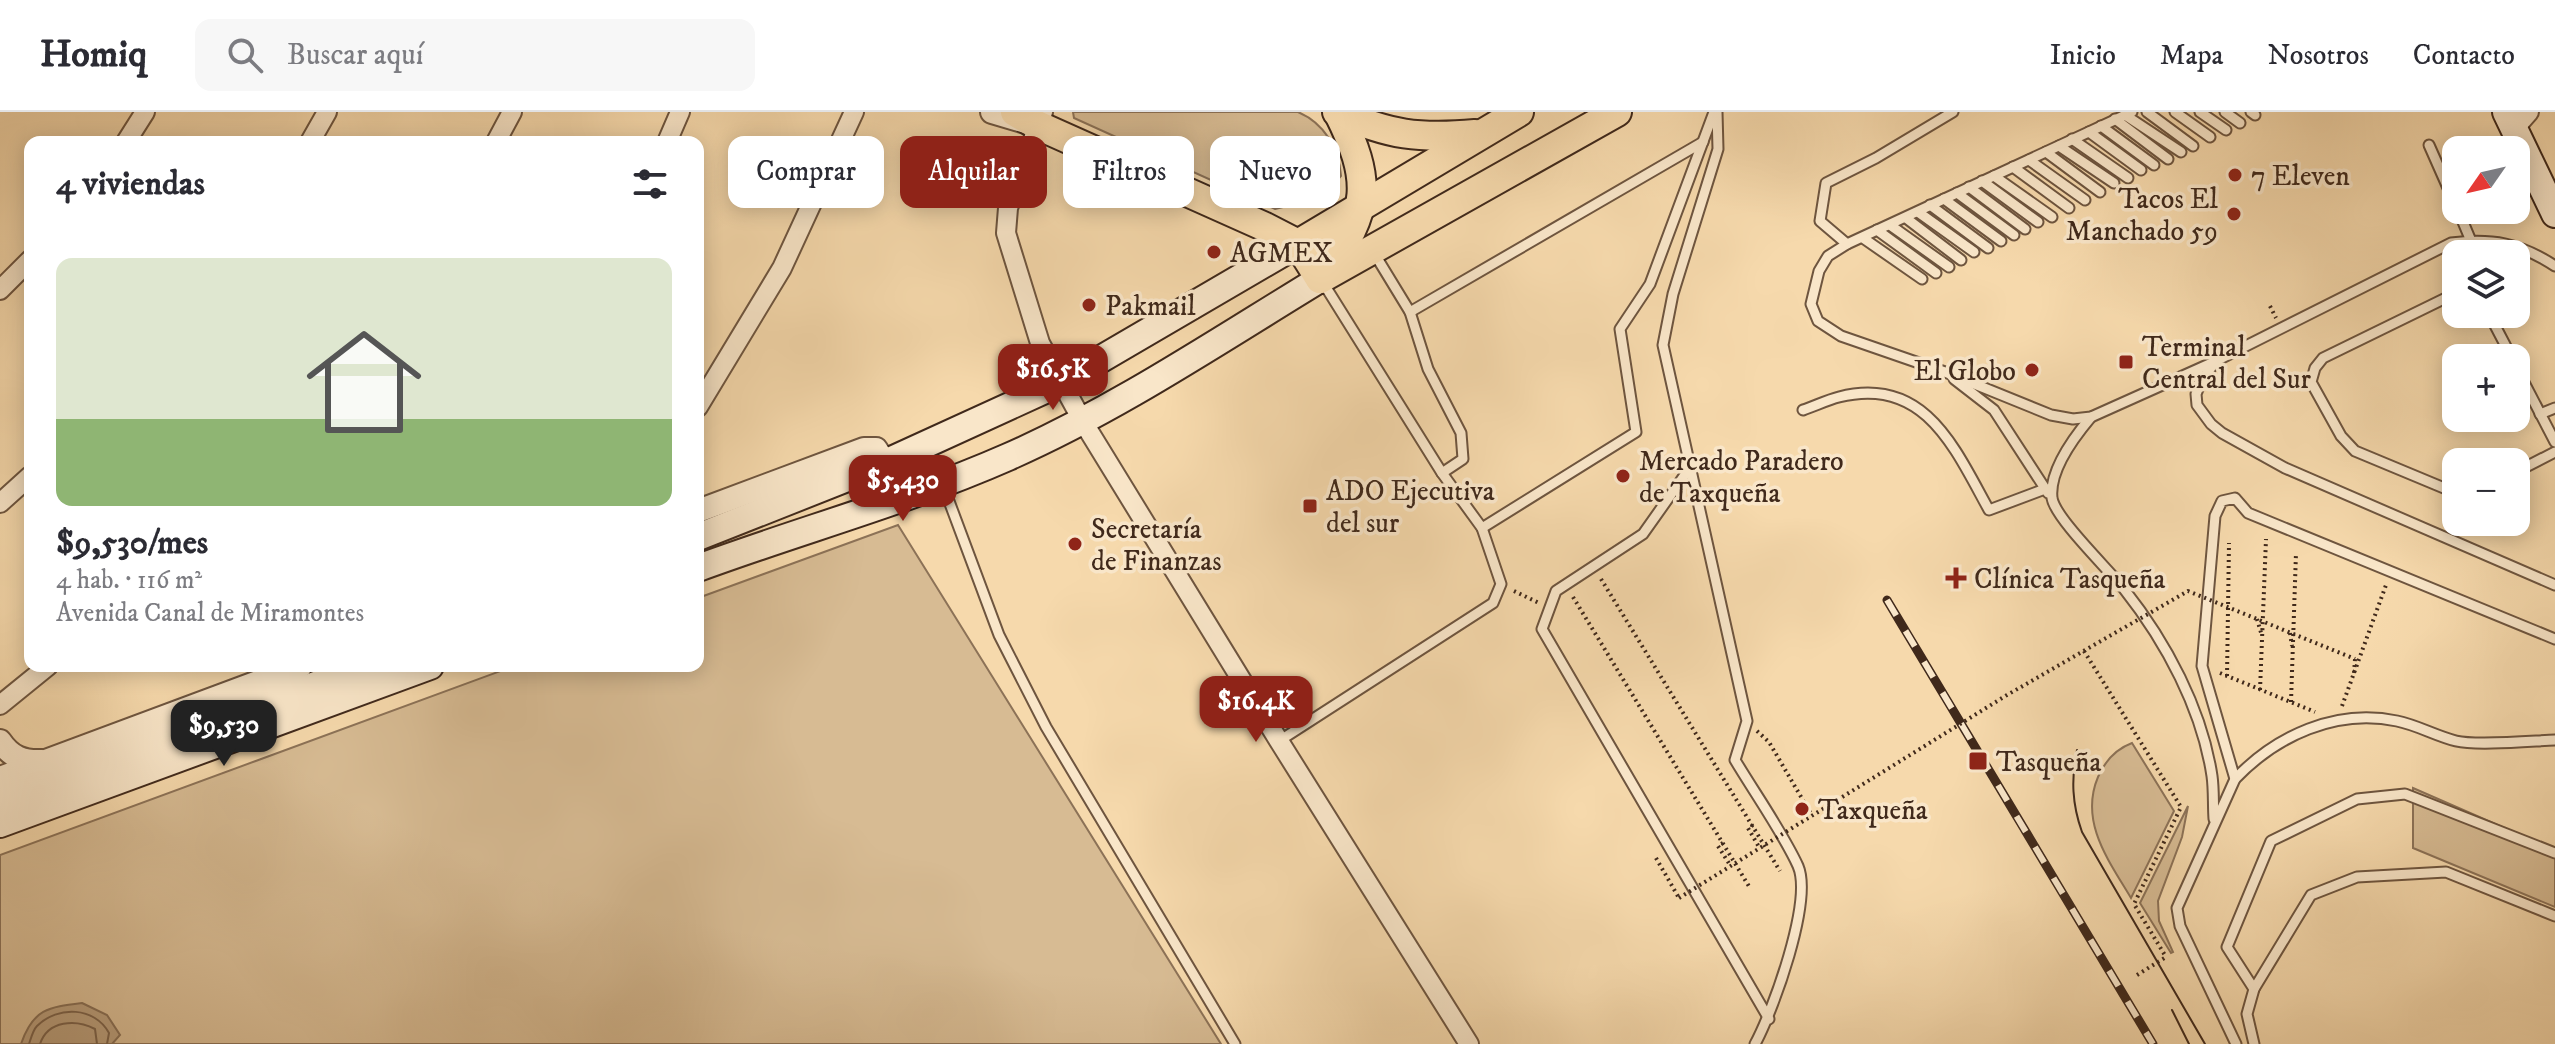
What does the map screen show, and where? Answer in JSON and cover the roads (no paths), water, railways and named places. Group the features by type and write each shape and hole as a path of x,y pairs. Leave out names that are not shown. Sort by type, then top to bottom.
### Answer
{"main road":[{"path":"1338,112 1390,133 1432,136 1480,133"},
{"path":"1320,279 1349,236 1361,205 1362,182 1358,156 1338,112"},
{"path":"704,535 885,463 1060,383 1519,112"},
{"path":"704,566 943,484 1010,457 1168,372 1320,279 1617,112"},
{"path":"1032,116 1298,244 1320,279"},
{"path":"2516,118 2555,214"},
{"path":"780,538 813,514 875,491 884,479 885,463"},
{"path":"0,802 351,672"},
{"path":"0,824 414,672"}],"street":[{"path":"130,136 145,112"},
{"path":"313,136 327,112"},
{"path":"499,136 512,112"},
{"path":"670,136 680,112"},
{"path":"704,397 782,268 854,112"},
{"path":"992,112 1032,116 1008,208 1006,233 1040,343 1060,383 1469,1044"},
{"path":"0,290 24,266"},
{"path":"704,509 864,449 876,449 885,463"},
{"path":"0,503 24,481"},
{"path":"0,705 41,672"},
{"path":"0,778 270,672"},
{"path":"0,741 19,759 36,761 55,757"}],"lane":[{"path":"1482,528 1636,432 1620,329 1650,284 1716,112"},
{"path":"1716,112 1718,149 1673,294 1663,345 1747,721 1735,760 1799,869 1800,896 1783,981 1769,1019 1755,1044"},
{"path":"1847,244 1820,221 1826,183 1876,158 1953,112"},
{"path":"2147,112 2193,146"},
{"path":"2175,112 2210,137"},
{"path":"2200,112 2226,130"},
{"path":"2225,112 2240,123"},
{"path":"2124,115 1847,244 1828,256 1819,271 1811,304 1818,321 1841,336 1945,372 2051,415 2073,419 2091,417 2216,361 2442,248"},
{"path":"2124,115 2181,152"},
{"path":"2124,115 2168,159"},
{"path":"2101,126 2154,165"},
{"path":"2089,132 2141,170"},
{"path":"2072,139 2128,178"},
{"path":"1410,312 1703,142"},
{"path":"2429,145 2442,174"},
{"path":"2059,146 2114,183"},
{"path":"2046,152 2100,192"},
{"path":"2029,160 2085,200"},
{"path":"2013,167 2069,208"},
{"path":"1994,176 2052,217"},
{"path":"1982,181 2038,222"},
{"path":"1969,187 2025,229"},
{"path":"1957,193 2014,235"},
{"path":"1944,199 2001,241"},
{"path":"1930,205 1988,248"},
{"path":"1918,212 1974,252"},
{"path":"1906,218 1961,260"},
{"path":"1890,225 1949,267"},
{"path":"1877,230 1936,273"},
{"path":"1863,238 1922,279"},
{"path":"1372,249 1410,312 1428,369 1461,433 1463,459 1442,473"},
{"path":"2530,252 2555,266"},
{"path":"1279,741 1493,603 1501,584 1482,528 1442,473 1320,279"},
{"path":"2442,300 2323,358 2315,368 2311,382 2341,436 2355,451 2442,487"},
{"path":"2216,361 2196,394 2197,405 2222,433 2285,468 2555,585"},
{"path":"1945,372 1994,410 2075,534 2124,589 2152,629 2184,686 2202,733 2212,776 2214,824"},
{"path":"1803,410 1841,397 1882,394 1914,405 1933,420 1950,440 1989,510 2045,489"},
{"path":"2530,394 2555,442"},
{"path":"2540,414 2555,408"},
{"path":"2052,500 2054,479 2071,441 2091,417"},
{"path":"2530,465 2555,452"},
{"path":"1689,469 1643,534 1556,591 1542,629 1769,1019"},
{"path":"943,484 999,635 1039,714 1235,1044"},
{"path":"2235,779 2202,666 2215,516 2222,501 2235,498 2248,513 2555,639"},
{"path":"2236,1044 2180,926 2177,908 2235,779 2250,763 2304,730 2335,720 2393,720 2457,742 2555,740"},
{"path":"2254,989 2227,947 2271,841 2357,799 2405,794 2555,853"},
{"path":"2254,1044 2247,1014 2254,989 2311,895 2357,877 2446,872 2555,916"}],"water":[{"path":"82,1003 107,1015 120,1035 112,1044 21,1044 31,1023 43,1012"}],"tram line":[{"path":"2077,750 2074,791 2082,832 2205,1044"},
{"path":"2172,1010 2189,1044"}],"railway":[{"path":"1887,600 2153,1044"}],"place":[{"name":"7 Eleven","path":"2235,175"},
{"name":"Tacos El Manchado 59","path":"2234,214"},
{"name":"AGMEX","path":"1214,252"},
{"name":"Pakmail","path":"1089,305"},
{"name":"Terminal Central del Sur","path":"2126,362"},
{"name":"El Globo","path":"2032,370"},
{"name":"Mercado Paradero de Taxqueña","path":"1623,476"},
{"name":"ADO Ejecutiva del sur","path":"1310,506"},
{"name":"Secretaría de Finanzas","path":"1075,544"},
{"name":"Clínica Tasqueña","path":"1956,578"},
{"name":"Tasqueña","path":"1978,761"},
{"name":"Taxqueña","path":"1802,809"}]}
